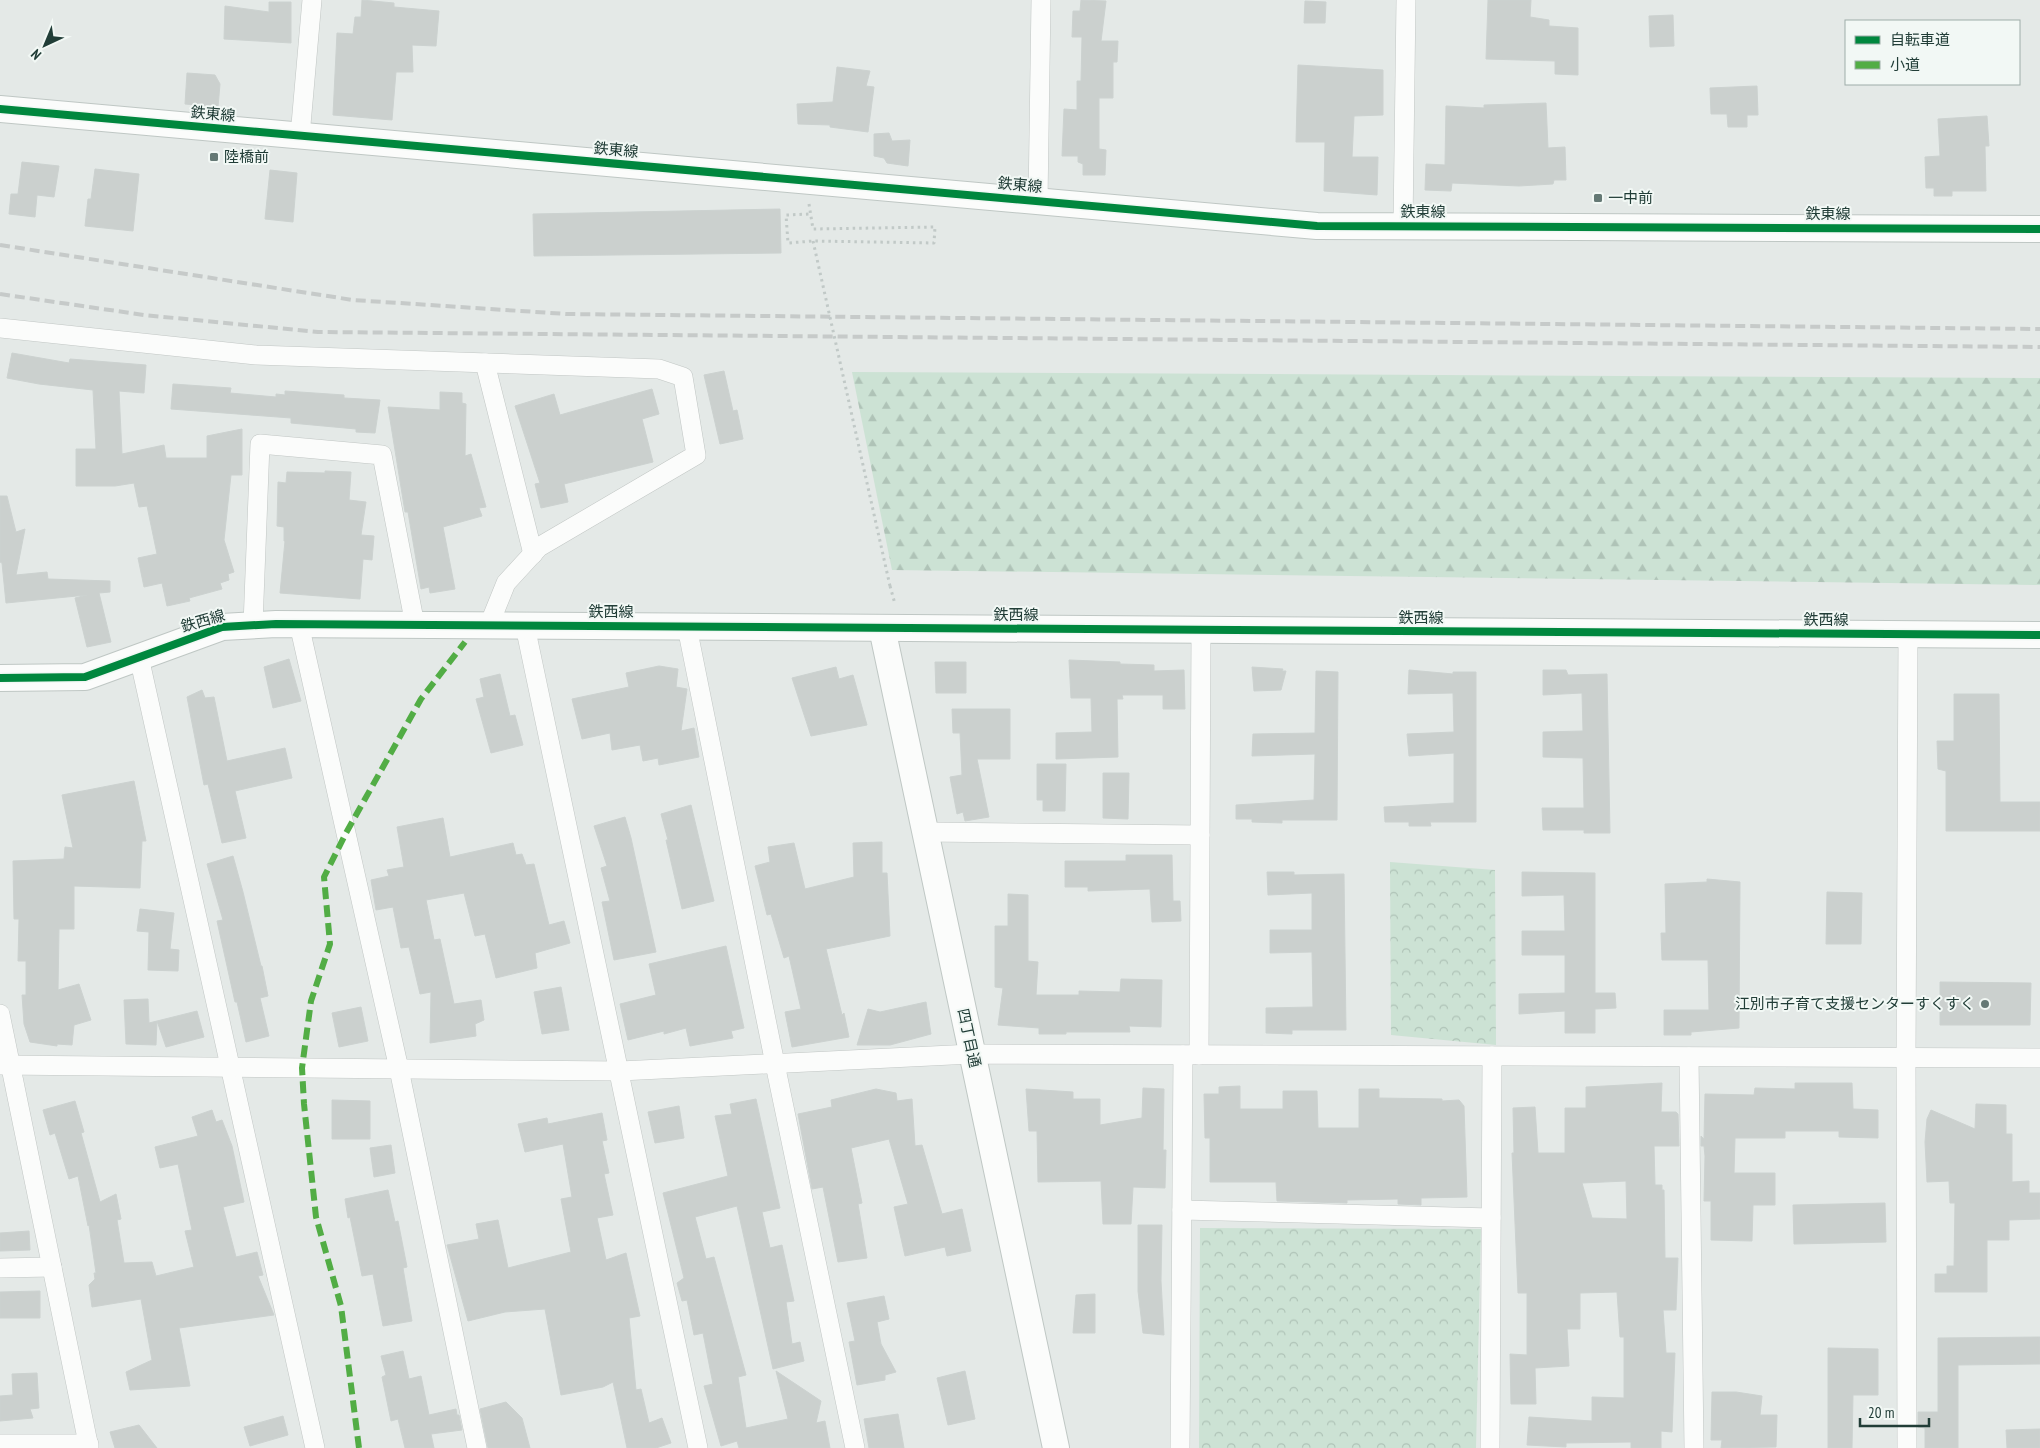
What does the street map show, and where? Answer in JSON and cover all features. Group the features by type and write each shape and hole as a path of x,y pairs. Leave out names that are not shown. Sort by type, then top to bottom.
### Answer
{"street":[{"path":"300,136 312,0"},
{"path":"1038,201 1041,0"},
{"path":"1403,226 1406,0"},
{"name":"鉄東線","path":"0,109 1317,226 2040,229"},
{"path":"0,328 256,355 659,368 683,377 696,455 539,547 506,583 489,626"},
{"path":"485,363 533,554"},
{"path":"253,625 260,444 382,455 415,625"},
{"path":"299,624 398,1069 477,1448"},
{"name":"鉄西線","path":"0,678 85,677 222,627 299,624 2040,635"},
{"path":"525,626 698,1448"},
{"path":"687,627 855,1448"},
{"name":"四丁目通","path":"882,628 1056,1448"},
{"path":"1180,1448 1182,1210 1191,1055 1200,834 1201,630"},
{"path":"1906,1448 1908,634"},
{"path":"140,657 315,1448"},
{"path":"925,832 1200,834"},
{"path":"0,1014 5,1065 52,1267 89,1446 0,1444"},
{"path":"5,1065 620,1071 972,1054 2040,1058"},
{"path":"1490,1448 1492,1056"},
{"path":"1689,1057 1694,1448"},
{"path":"1182,1210 1491,1218"},
{"path":"0,1268 52,1267"}],"path":[{"path":"808,199 813,229 935,228 934,243 813,241 788,243 786,215 810,214"},
{"path":"813,241 895,606"}],"green space":[{"path":"852,372 2040,378 2040,585 892,570"},
{"path":"1390,862 1495,870 1496,1045 1391,1035"},
{"path":"1200,1228 1481,1229 1476,1448 1199,1448"}],"building":[{"path":"362,0 394,3 394,7 439,11 436,46 412,45 413,72 396,72 392,120 333,115 337,33 353,34 355,17 361,17"},
{"path":"1081,0 1106,1 1101,41 1118,41 1117,62 1113,62 1113,98 1099,98 1099,149 1106,150 1105,175 1083,175 1083,164 1078,162 1078,156 1062,156 1064,109 1077,110 1077,81 1081,81 1082,37 1072,37 1073,11 1080,11"},
{"path":"1488,0 1531,0 1530,17 1549,20 1549,26 1578,28 1578,75 1555,74 1555,61 1486,59"},
{"path":"1305,1 1326,2 1325,23 1304,23"},
{"path":"269,2 291,2 291,43 224,39 225,6 269,12"},
{"path":"1673,15 1674,46 1650,47 1649,16"},
{"path":"1298,65 1383,70 1383,115 1354,116 1352,157 1378,157 1377,195 1324,191 1325,142 1296,142"},
{"path":"837,67 870,71 866,86 874,87 868,132 830,127 830,125 798,124 797,104 833,102"},
{"path":"187,73 215,75 220,84 218,107 185,104"},
{"path":"1757,86 1758,115 1747,115 1747,127 1728,127 1727,114 1711,114 1710,88"},
{"path":"1546,103 1548,148 1565,147 1566,180 1554,180 1553,184 1519,186 1452,183 1451,191 1425,190 1426,164 1445,165 1446,106 1484,108 1484,105"},
{"path":"1987,116 1989,146 1985,146 1986,191 1952,191 1952,196 1934,196 1934,188 1926,188 1925,157 1940,156 1938,119"},
{"path":"889,133 892,141 910,140 908,166 887,163 884,158 874,156 874,134"},
{"path":"22,162 59,166 54,197 37,195 35,217 9,214 11,194 18,194"},
{"path":"95,169 139,174 133,231 85,226 88,199 91,199"},
{"path":"270,170 297,173 293,222 265,219"},
{"path":"780,209 781,253 534,256 533,214"},
{"path":"12,353 69,363 70,359 146,365 144,393 119,391 122,454 164,445 166,458 207,458 207,436 242,429 242,475 231,475 224,540 234,572 228,574 229,580 220,583 222,589 189,598 190,601 167,606 162,583 144,587 138,558 157,554 147,506 139,507 134,483 115,486 76,486 76,449 96,449 93,390 39,384 7,378"},
{"path":"724,371 733,411 737,410 743,439 720,444 704,375"},
{"path":"173,384 231,388 230,393 276,397 276,394 285,395 285,391 344,395 344,398 380,400 375,433 356,432 356,429 291,423 291,418 171,409"},
{"path":"652,389 659,414 642,419 653,462 564,484 568,502 541,508 535,484 540,483 515,406 554,394 560,415"},
{"path":"440,392 462,393 462,403 466,404 465,456 471,454 486,507 479,508 482,516 443,527 455,589 430,593 429,587 421,589 408,512 405,512 388,407 440,410"},
{"path":"325,471 351,472 349,500 366,502 361,535 374,536 372,560 363,559 360,599 280,593 285,541 284,527 277,526 278,482 286,483 287,472 325,473"},
{"path":"0,496 7,496 16,532 25,529 16,575 47,572 48,579 110,581 110,592 99,593 111,642 87,647 75,598 87,595 6,603 2,563 0,562"},
{"path":"289,659 301,701 273,708 264,667"},
{"path":"1069,660 1154,665 1154,671 1184,670 1185,709 1163,709 1163,695 1122,695 1123,699 1117,699 1118,757 1056,759 1056,733 1092,732 1091,698 1071,698"},
{"path":"935,662 966,662 966,693 936,693"},
{"path":"659,666 678,669 676,687 687,689 681,731 694,728 699,757 659,765 658,758 643,761 640,745 612,750 610,733 582,739 572,699 629,687 626,673"},
{"path":"836,667 839,679 853,675 867,725 811,736 792,678"},
{"path":"1252,667 1283,669 1282,671 1286,671 1281,690 1254,691"},
{"path":"1409,670 1453,674 1453,672 1476,672 1476,822 1430,822 1431,826 1409,826 1409,822 1385,822 1384,807 1454,803 1454,753 1409,756 1407,734 1454,732 1453,693 1408,694"},
{"path":"1543,670 1566,670 1568,675 1607,674 1610,833 1584,833 1584,830 1543,830 1542,808 1584,808 1583,758 1543,757 1543,732 1583,731 1582,693 1543,695"},
{"path":"1316,671 1338,672 1337,820 1282,820 1282,823 1252,822 1252,819 1236,819 1236,805 1314,800 1315,754 1252,756 1253,734 1315,733"},
{"path":"500,674 510,716 515,715 523,745 491,753 476,699 484,697 480,679"},
{"path":"202,690 205,698 214,697 227,761 285,748 292,778 235,791 246,838 222,843 208,784 204,785 187,697"},
{"path":"1954,694 1999,694 2000,802 2040,802 2040,831 1946,831 1946,771 1938,769 1937,741 1954,741"},
{"path":"952,709 1010,709 1010,759 977,759 989,817 965,821 963,812 957,814 950,777 962,775 960,733 953,733"},
{"path":"1037,764 1066,764 1065,811 1043,811 1043,800 1037,800"},
{"path":"1103,773 1129,773 1128,819 1103,818"},
{"path":"134,781 146,841 142,841 140,888 74,886 74,929 59,929 58,990 79,984 91,1020 74,1025 72,1045 57,1044 57,1046 30,1042 24,1024 22,995 26,995 26,961 18,961 19,919 14,919 13,861 64,859 65,847 73,848 62,795"},
{"path":"691,805 714,901 682,909 661,814"},
{"path":"625,817 656,952 614,960 602,902 610,901 601,868 607,866 594,826"},
{"path":"443,818 450,857 513,843 516,855 522,854 526,865 534,864 549,925 564,921 570,943 535,953 537,968 496,978 485,934 475,936 464,893 426,900 434,940 440,939 454,1004 481,1000 484,1020 475,1024 476,1036 430,1043 431,992 420,994 409,947 401,948 393,907 376,910 371,880 389,876 387,870 404,867 397,827"},
{"path":"882,842 882,873 887,873 890,936 826,949 849,1037 792,1047 785,1012 801,1009 789,956 784,958 771,914 767,915 755,866 770,862 768,847 794,843 805,889 854,877 853,843"},
{"path":"1126,855 1172,855 1173,901 1180,901 1181,921 1152,922 1150,889 1088,891 1088,887 1065,887 1065,861 1126,861"},
{"path":"233,856 268,996 260,998 269,1036 246,1042 217,921 223,920 207,864"},
{"path":"1267,872 1294,872 1294,875 1344,874 1346,1030 1292,1030 1292,1034 1266,1033 1266,1008 1313,1007 1312,952 1270,953 1270,930 1312,930 1312,893 1268,895"},
{"path":"1522,872 1595,873 1595,993 1615,993 1616,1008 1595,1009 1595,1033 1565,1033 1565,1011 1519,1014 1519,994 1565,993 1565,955 1522,955 1522,931 1565,931 1564,895 1522,896"},
{"path":"1707,879 1740,882 1739,1028 1691,1032 1691,1035 1664,1035 1664,1010 1709,1010 1708,960 1662,960 1661,933 1666,933 1665,884 1707,882"},
{"path":"1827,892 1862,893 1861,944 1826,944"},
{"path":"1008,894 1028,895 1028,961 1038,962 1036,995 1079,995 1079,991 1120,992 1121,979 1162,980 1161,1027 1129,1026 1130,1032 1039,1034 1039,1028 998,1025 1003,988 995,987 995,926 1008,926"},
{"path":"140,909 174,913 170,949 179,950 178,971 148,970 149,932 137,931"},
{"path":"726,946 744,1028 731,1031 733,1038 690,1046 686,1028 664,1034 664,1031 628,1040 620,1004 656,995 649,964"},
{"name":"江別市子育て支援センターすくすく","path":"1940,982 2031,983 2030,1025 1940,1025"},
{"path":"561,987 569,1030 542,1034 534,992"},
{"path":"148,999 149,1023 157,1021 156,1045 126,1044 124,1000"},
{"path":"926,1002 931,1034 890,1045 857,1045 868,1009 880,1012"},
{"path":"361,1007 368,1041 339,1047 332,1013"},
{"path":"197,1011 204,1037 166,1047 157,1021"},
{"path":"1662,1083 1661,1112 1676,1112 1678,1114 1679,1146 1654,1146 1655,1185 1662,1185 1662,1190 1664,1190 1665,1258 1678,1258 1676,1310 1663,1310 1666,1353 1675,1353 1672,1432 1661,1431 1661,1448 1631,1448 1631,1442 1566,1443 1566,1447 1527,1445 1529,1417 1592,1421 1592,1397 1624,1398 1624,1337 1620,1337 1617,1292 1580,1293 1580,1329 1567,1329 1569,1366 1535,1368 1536,1404 1511,1404 1510,1354 1527,1355 1527,1293 1518,1293 1512,1153 1514,1153 1513,1108 1535,1107 1538,1153 1565,1153 1565,1108 1586,1108 1586,1087","holes":["1626,1181 1627,1219 1592,1218 1582,1183"]},
{"path":"1795,1083 1852,1083 1853,1109 1878,1110 1878,1138 1839,1137 1839,1131 1785,1131 1785,1138 1735,1138 1734,1173 1775,1173 1775,1205 1753,1205 1752,1241 1711,1240 1711,1201 1704,1201 1705,1156 1704,1146 1701,1146 1701,1136 1704,1139 1705,1094 1754,1095 1755,1088 1795,1089"},
{"path":"1240,1086 1240,1109 1283,1109 1283,1091 1317,1091 1318,1128 1359,1128 1359,1089 1379,1089 1379,1098 1459,1100 1464,1106 1467,1197 1421,1198 1421,1205 1398,1204 1398,1199 1347,1200 1347,1203 1277,1201 1276,1182 1210,1182 1210,1138 1205,1138 1204,1094 1219,1094 1219,1087"},
{"path":"1143,1088 1164,1089 1163,1150 1166,1150 1165,1188 1133,1187 1131,1224 1103,1224 1101,1181 1038,1182 1037,1131 1029,1131 1026,1089 1073,1092 1073,1099 1100,1099 1100,1125 1142,1118"},
{"path":"876,1089 896,1093 897,1101 912,1099 915,1146 922,1145 942,1214 962,1209 971,1251 947,1256 945,1247 905,1256 894,1207 908,1204 889,1139 851,1148 862,1203 858,1204 867,1258 838,1262 823,1187 812,1189 798,1114 832,1107 831,1100"},
{"path":"756,1099 780,1208 762,1212 770,1248 782,1245 794,1301 786,1302 792,1344 800,1342 804,1361 773,1369 737,1206 695,1217 706,1259 714,1257 746,1375 738,1377 746,1428 788,1419 776,1371 821,1401 816,1423 825,1421 830,1448 739,1448 737,1441 721,1446 704,1386 713,1384 703,1333 694,1335 687,1300 682,1301 677,1283 684,1278 663,1193 728,1176 715,1116 732,1114 730,1104"},
{"path":"332,1100 370,1101 370,1139 332,1139"},
{"path":"75,1101 84,1132 81,1133 100,1202 116,1194 121,1219 117,1220 124,1263 152,1262 156,1276 194,1267 185,1231 192,1230 178,1164 160,1168 155,1147 198,1136 192,1117 212,1110 216,1122 222,1120 232,1146 244,1202 223,1207 236,1257 257,1252 263,1275 258,1276 274,1315 179,1328 190,1386 130,1390 126,1372 152,1360 141,1299 92,1307 89,1285 95,1279 94,1273 96,1273 89,1225 78,1176 69,1179 55,1133 50,1135 43,1110"},
{"path":"1976,1104 2006,1105 2006,1134 2012,1134 2012,1182 2029,1181 2029,1193 2040,1193 2040,1219 2009,1220 2009,1240 1987,1240 1987,1292 1935,1292 1935,1274 1947,1274 1947,1266 1954,1266 1955,1203 1950,1203 1949,1181 1927,1182 1925,1142 1927,1119 1931,1110 1975,1129"},
{"path":"679,1106 684,1138 655,1143 648,1112"},
{"path":"602,1113 607,1140 602,1141 609,1173 604,1174 613,1215 597,1218 606,1260 626,1253 640,1316 629,1318 636,1390 641,1389 649,1423 662,1418 671,1443 656,1448 627,1448 613,1382 603,1387 561,1395 545,1309 505,1312 468,1321 447,1245 479,1239 476,1224 498,1220 508,1268 571,1252 561,1199 572,1197 563,1144 525,1152 518,1124 547,1118 548,1124"},
{"path":"391,1145 395,1173 374,1177 370,1148"},
{"path":"388,1190 395,1222 398,1221 407,1267 403,1268 412,1321 383,1326 373,1274 362,1276 345,1199"},
{"path":"1885,1203 1886,1242 1794,1244 1793,1205"},
{"path":"1138,1225 1162,1225 1161,1281 1164,1335 1143,1333 1138,1291"},
{"path":"29,1231 30,1250 0,1251 0,1233"},
{"path":"40,1291 40,1318 0,1318 0,1292"},
{"path":"1095,1294 1095,1333 1073,1333 1076,1295"},
{"path":"884,1296 889,1319 877,1322 881,1344 896,1372 885,1375 885,1380 857,1385 849,1342 855,1341 847,1303"},
{"path":"2040,1337 2040,1364 1958,1365 1958,1448 1925,1448 1925,1428 1918,1427 1918,1412 1938,1412 1938,1338"},
{"path":"1828,1348 1878,1349 1878,1395 1853,1395 1852,1448 1828,1448"},
{"path":"403,1351 409,1379 421,1376 429,1415 456,1409 457,1415 459,1415 462,1430 431,1434 434,1448 405,1448 398,1419 391,1421 382,1377 386,1375 381,1356"},
{"path":"965,1371 975,1419 948,1425 937,1378"},
{"path":"37,1373 39,1408 30,1409 33,1418 0,1421 0,1396 13,1395 12,1374"},
{"path":"1712,1392 1736,1392 1762,1396 1760,1415 1777,1415 1776,1447 1721,1448 1722,1440 1711,1440"},
{"path":"506,1402 522,1418 530,1448 488,1448 480,1409"},
{"path":"898,1414 904,1448 869,1448 864,1419"},
{"path":"283,1416 288,1435 250,1446 244,1427"},
{"path":"139,1425 157,1448 115,1448 110,1432"},
{"path":"2040,1429 2040,1448 2007,1448 2006,1430"}],"railway":[{"path":"0,245 353,300 567,314 2040,329"},
{"path":"0,294 144,315 318,332 2040,347"}],"marked path":[{"path":"359,1448 341,1306 316,1217 304,1104 302,1068 311,1001 330,944 324,877 346,833 421,699 465,642"}],"cycle path":[{"path":"0,109 1317,226 2040,229"},
{"path":"0,678 85,677 222,627 276,624 2040,635"}],"place":[{"name":"陸橋前","path":"214,157"},
{"name":"一中前","path":"1598,198"},
{"name":"江別市子育て支援センターすくすく","path":"1985,1004"}]}
